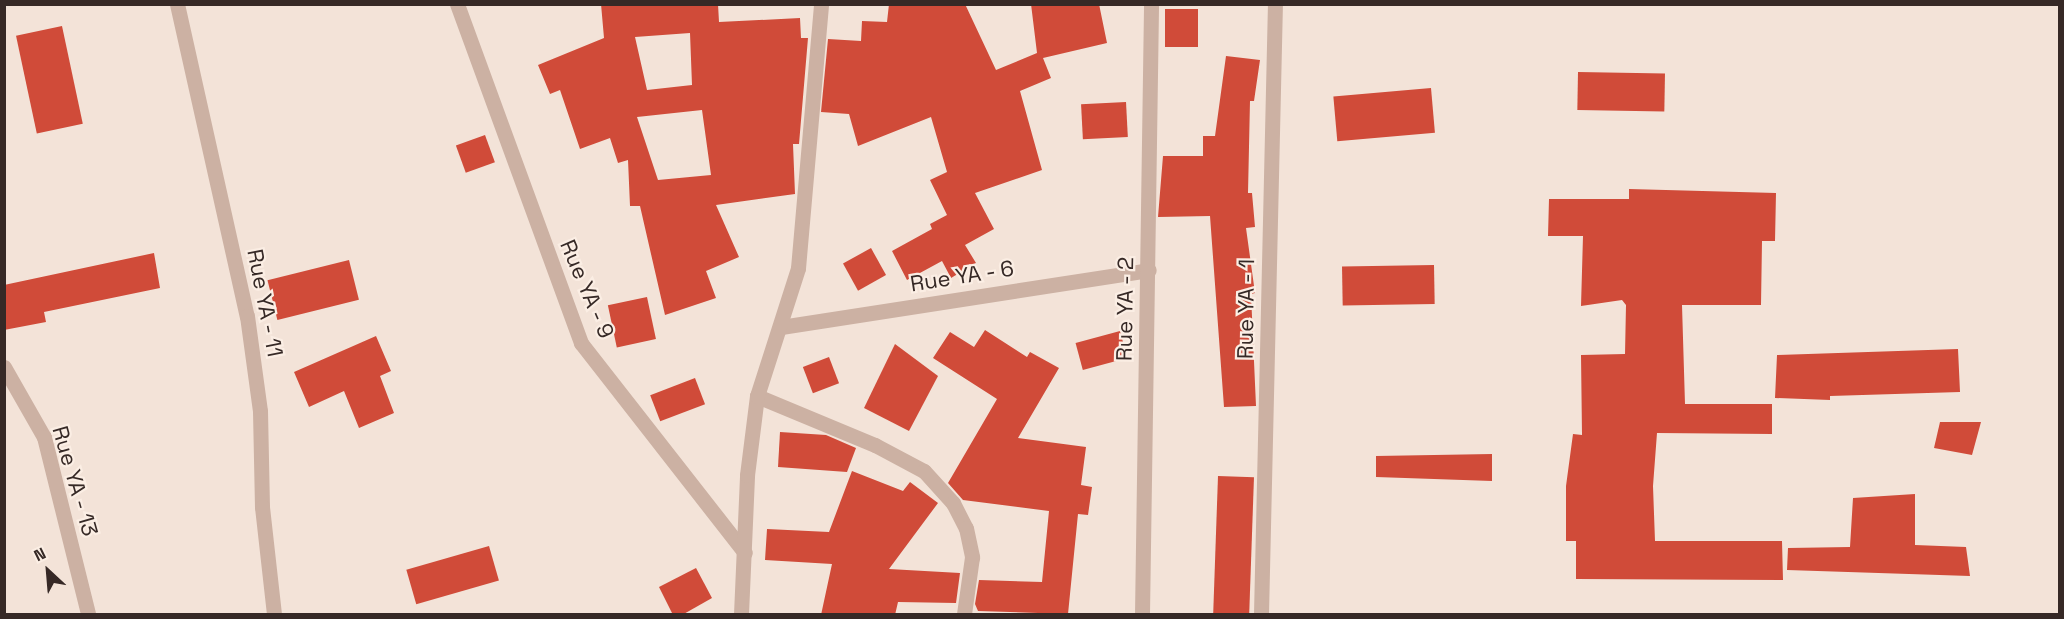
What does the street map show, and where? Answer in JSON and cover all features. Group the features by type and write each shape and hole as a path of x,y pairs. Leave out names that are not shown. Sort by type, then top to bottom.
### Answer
{"street":[{"name":"Rue YA - 11","path":"177,4 247,316 260,411 262,507 274,615"},
{"name":"Rue YA - 9","path":"458,4 581,343 745,552"},
{"path":"741,615 747,475 757,396 781,327 798,268 821,4"},
{"name":"Rue YA - 2","path":"1142,615 1149,270 1151,4"},
{"name":"Rue YA - 1","path":"1261,615 1275,4"},
{"name":"Rue YA - 6","path":"781,327 1149,270"},
{"name":"Rue YA - 13","path":"4,367 44,438 88,615"},
{"path":"757,396 875,445 924,471 953,503 966,528 972,556 964,615"}],"building":[{"path":"601,4 718,4 719,22 800,18 801,38 808,38 799,144 793,144 795,194 716,205 739,257 706,271 716,298 665,315 640,206 630,206 628,160 618,163 610,138 580,149 560,90 550,94 538,65 604,38","holes":["690,33 692,85 647,90 635,37","702,110 711,175 658,180 637,117"]},
{"path":"889,4 965,4 996,70 1037,53 1031,4 1099,4 1107,43 1043,58 1051,78 1020,91 1042,170 975,193 994,229 965,245 976,263 951,278 942,261 907,280 892,251 932,229 930,224 947,215 930,180 947,172 931,117 858,146 849,114 821,112 828,39 861,41 862,21 887,22"},
{"path":"1165,9 1198,9 1198,47 1165,47"},
{"path":"62,26 83,124 37,134 16,36"},
{"path":"1226,56 1260,60 1254,101 1250,101 1248,193 1252,193 1255,227 1246,228 1255,293 1251,294 1256,406 1224,407 1210,216 1158,217 1163,156 1203,156 1203,136 1215,136"},
{"path":"1578,72 1665,74 1664,112 1577,110"},
{"path":"1431,88 1435,133 1337,141 1333,97"},
{"path":"1126,102 1128,137 1083,139 1081,104"},
{"path":"485,135 495,162 466,173 456,146"},
{"path":"1629,189 1776,193 1775,241 1762,241 1761,305 1682,305 1685,404 1772,404 1772,434 1657,433 1653,486 1655,541 1782,541 1783,580 1576,579 1576,541 1566,541 1566,486 1573,434 1582,435 1581,355 1625,354 1626,305 1622,300 1581,306 1583,236 1548,236 1549,199 1629,199"},
{"path":"871,248 886,275 858,291 843,264"},
{"path":"154,253 160,288 44,312 46,322 4,330 4,285"},
{"path":"349,260 359,300 277,320 267,280"},
{"path":"1434,265 1435,304 1343,306 1342,267"},
{"path":"647,297 656,339 617,347 608,305"},
{"path":"985,330 1027,357 1030,352 1059,368 1018,438 1086,447 1081,485 1092,487 1088,515 1078,514 1068,614 978,611 975,604 979,580 1042,582 1049,511 963,500 948,483 997,399 933,358 950,332 974,347"},
{"path":"1120,331 1127,358 1083,370 1076,343"},
{"path":"376,336 391,371 380,376 394,413 359,428 344,391 309,407 294,372"},
{"path":"895,344 938,376 909,431 864,408"},
{"path":"1958,349 1960,392 1830,396 1830,400 1775,398 1777,355"},
{"path":"829,357 839,383 813,393 803,367"},
{"path":"695,378 705,404 660,421 650,395"},
{"path":"1940,422 1981,422 1972,455 1934,448"},
{"path":"780,432 826,435 856,448 847,472 778,467"},
{"path":"1492,454 1492,481 1376,477 1376,456"},
{"path":"852,471 903,491 910,482 938,503 889,569 960,573 956,603 898,602 895,615 821,615 832,564 765,560 767,529 829,532"},
{"path":"1218,476 1254,477 1249,614 1213,614"},
{"path":"1915,494 1915,545 1966,547 1970,576 1787,570 1788,548 1850,547 1853,498"},
{"path":"489,546 499,581 416,604 406,570"},
{"path":"696,568 712,598 682,615 673,615 659,587"}]}
